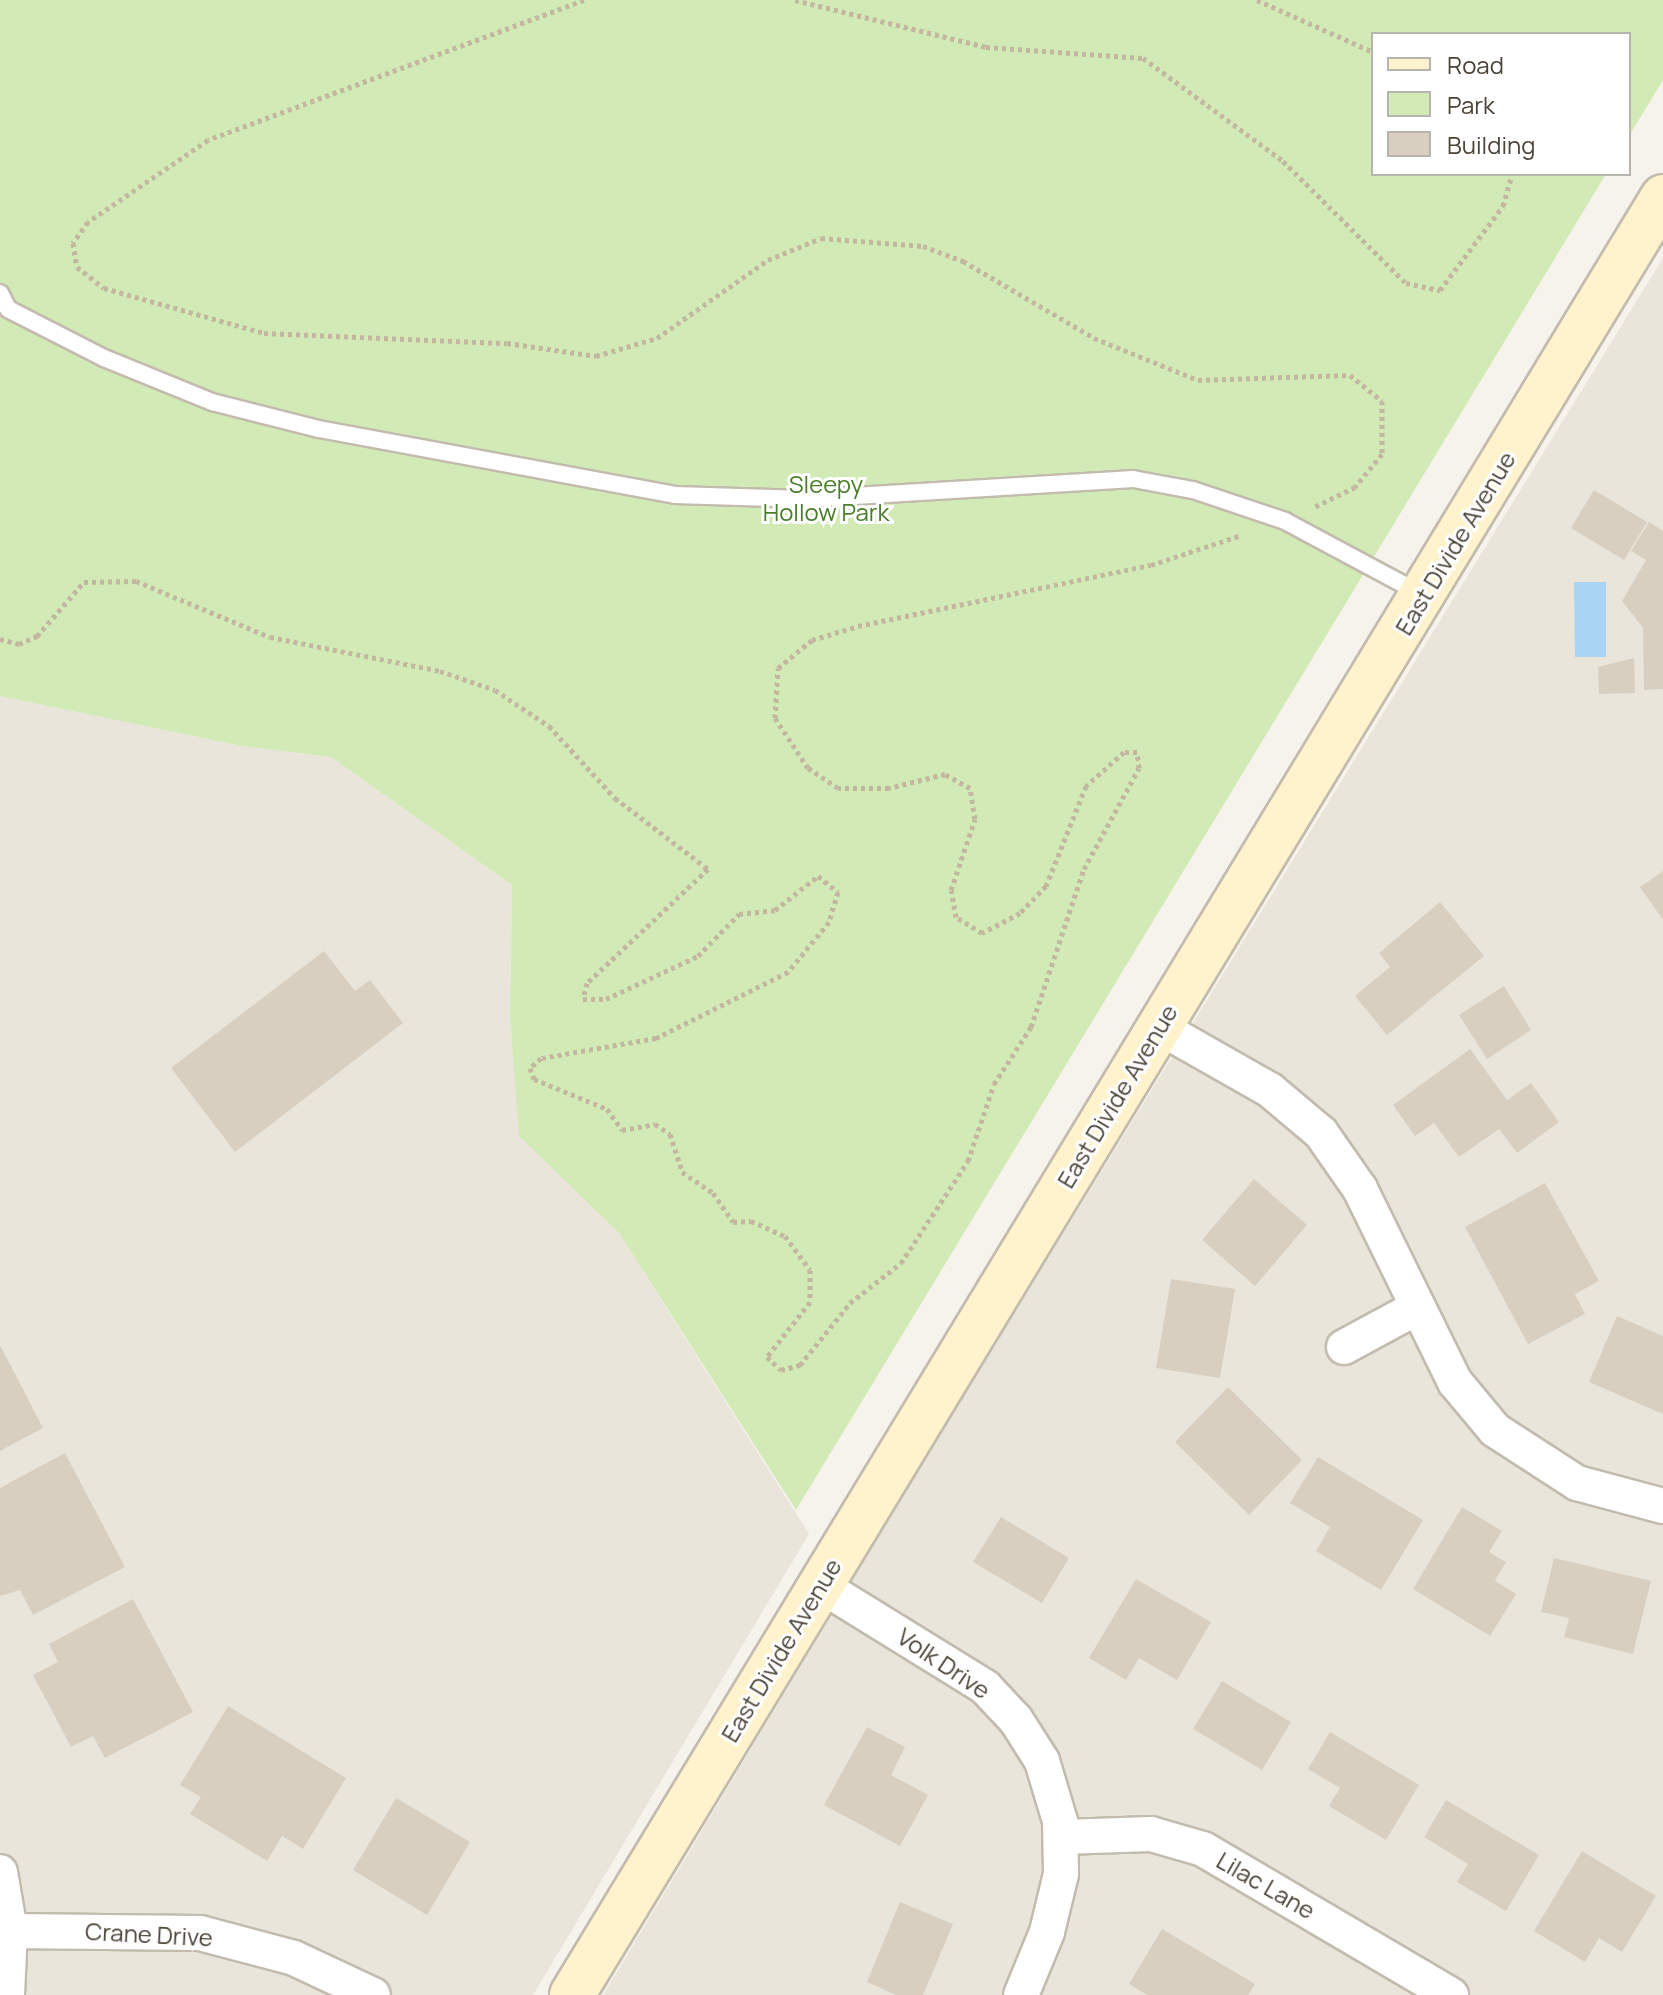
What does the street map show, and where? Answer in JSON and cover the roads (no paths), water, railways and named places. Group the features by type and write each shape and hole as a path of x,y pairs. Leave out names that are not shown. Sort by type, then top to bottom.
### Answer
{"street":[{"name":"East Divide Avenue","path":"572,1995 1663,197"},
{"path":"1159,1027 1270,1090 1321,1133 1360,1189 1455,1382 1519,1450 1577,1483 1663,1506"},
{"path":"1344,1347 1416,1308"},
{"name":"Volk Drive","path":"820,1585 994,1696 1042,1761 1063,1837 1052,1917 1021,1995"},
{"name":"Lilac Lane","path":"1063,1837 1151,1834 1203,1849 1451,1995"},
{"path":"0,1872 10,1931 7,1995"},
{"name":"Crane Drive","path":"10,1931 200,1933 294,1958 373,1995"}],"lane":[{"path":"0,293 8,309 49,334 212,402 602,484 675,495 805,499 1133,479 1193,490 1285,521 1423,596"}],"water":[{"path":"1574,582 1606,582 1606,657 1575,657"}],"park label":[{"name":"Sleepy Hollow Park","path":"826,498"}]}
